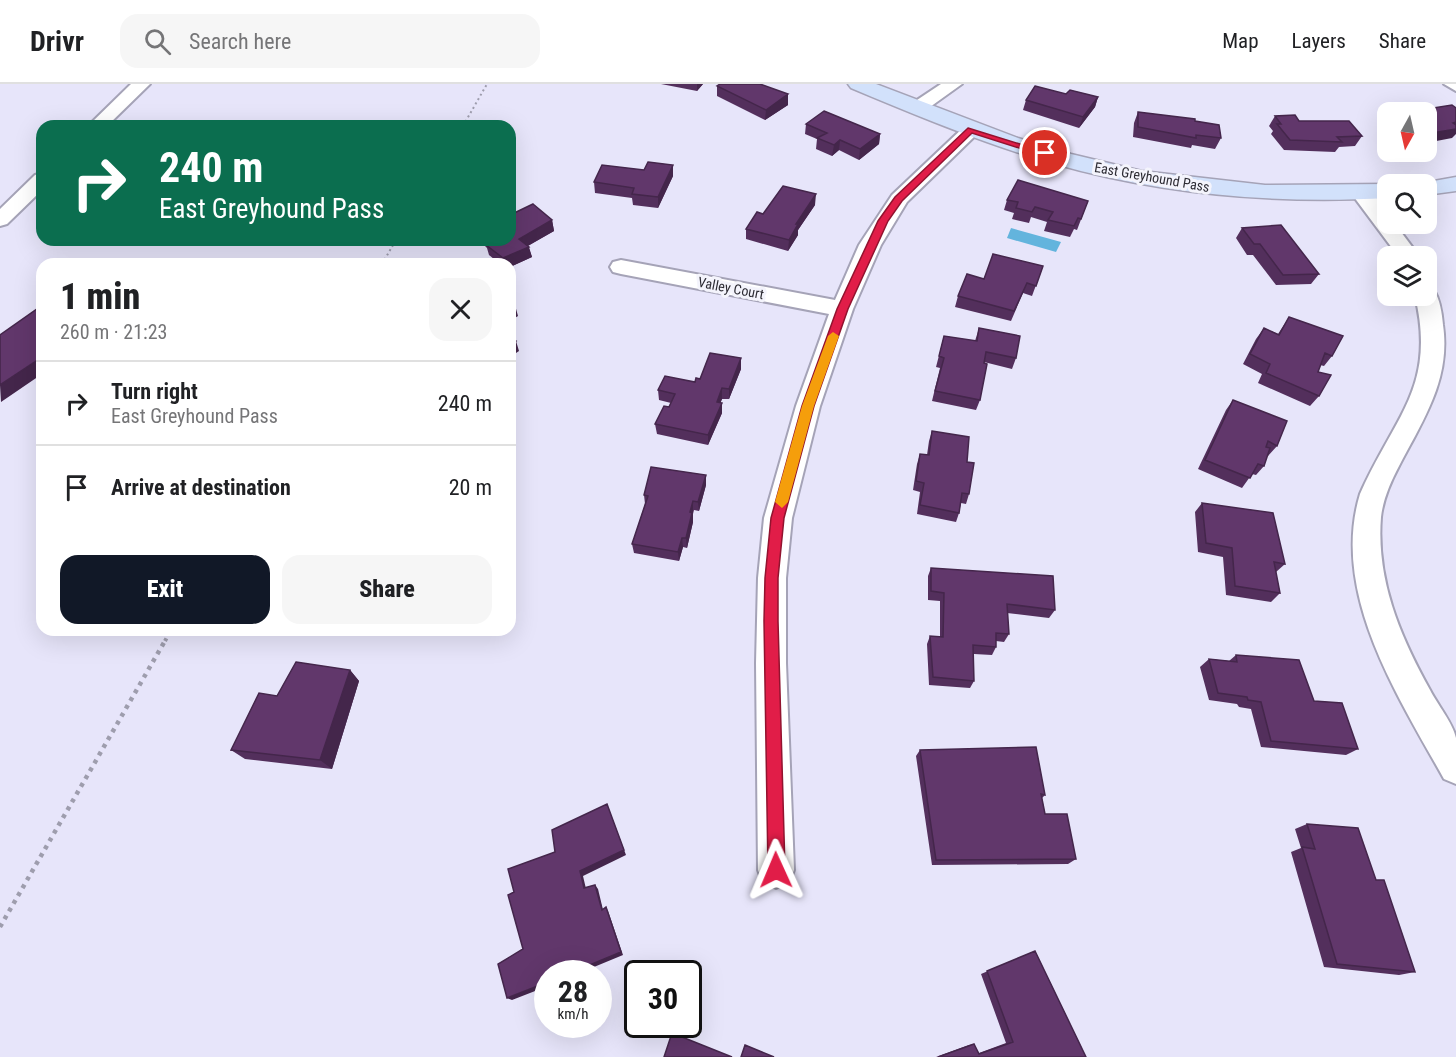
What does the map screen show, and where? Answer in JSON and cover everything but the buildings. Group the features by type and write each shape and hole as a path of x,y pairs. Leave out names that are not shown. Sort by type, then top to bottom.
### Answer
{"street":[{"path":"103,120 141,84"},
{"name":"East Greyhound Pass","path":"858,84 971,130 1063,159 1157,180 1271,193 1377,192"},
{"path":"917,108 953,84"},
{"path":"776,870 771,652 772,578 777,518 808,406 842,309 870,245 893,206 941,156 971,130"},
{"path":"1437,187 1456,184"},
{"path":"0,220 36,185"},
{"path":"1361,193 1401,246"},
{"name":"Valley Court","path":"621,267 842,309"},
{"path":"1429,306 1433,322 1432,367 1418,407 1375,488 1367,516 1367,552 1370,584 1387,635 1456,768"}],"path":[{"path":"467,120 488,84"},
{"path":"0,927 168,636"}],"water":[{"path":"1011,228 1061,242 1056,252 1007,238"}],"slow traffic":[{"path":"782,502 808,406 833,336"}],"route":[{"path":"776,870 771,621 777,518 808,406 842,309 883,221 899,199 941,156 971,130 1045,153"}]}
